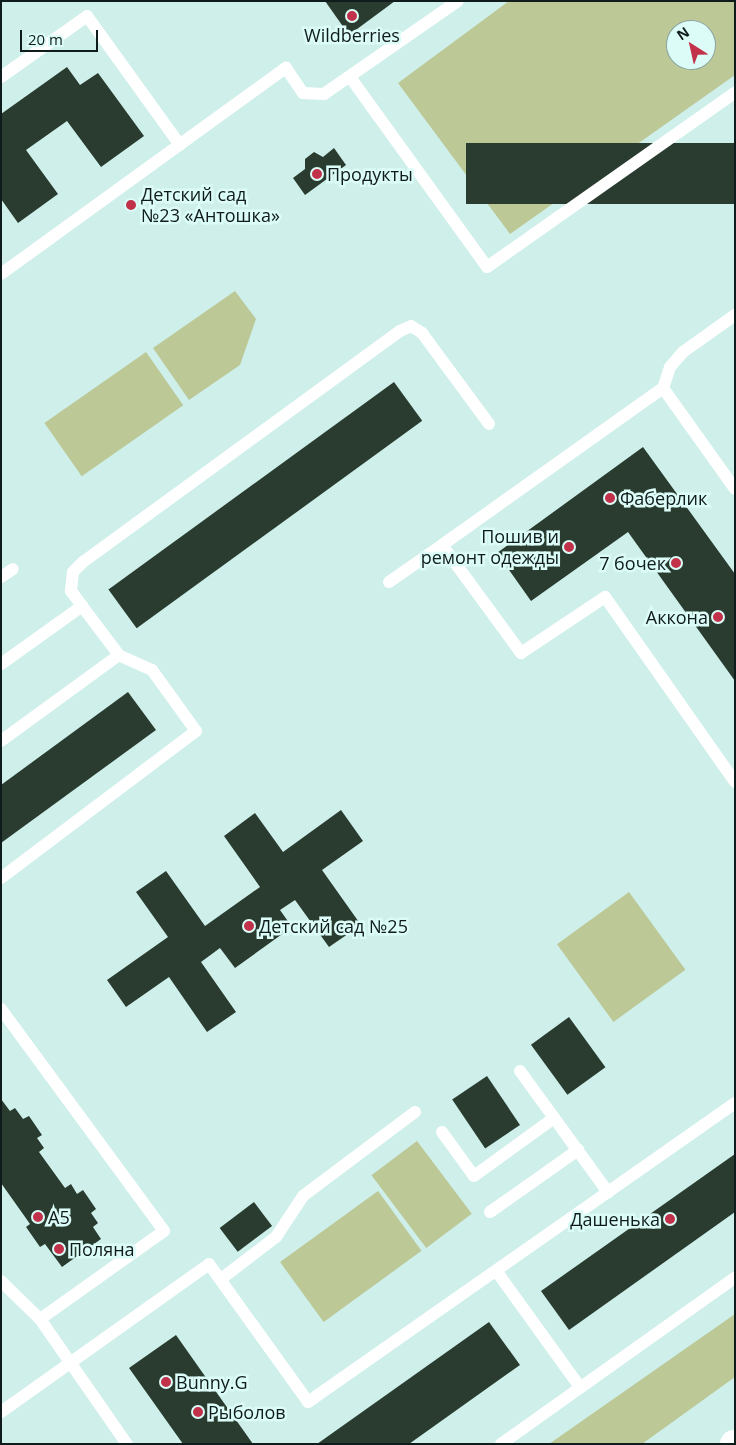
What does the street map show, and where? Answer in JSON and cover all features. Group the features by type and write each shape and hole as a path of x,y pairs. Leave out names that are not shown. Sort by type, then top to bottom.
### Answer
{"lane":[{"path":"1,274 286,68 303,93 312,97 350,77 458,1"},
{"path":"1,77 86,16 180,145"},
{"path":"350,77 487,267 735,92"},
{"path":"389,582 662,388 670,367 683,352 735,315"},
{"path":"1,878 196,731 152,670 119,655 71,591 73,572 83,562 411,326 422,333 489,424"},
{"path":"662,388 735,488"},
{"path":"442,545 521,653 605,597 735,782"},
{"path":"1,577 12,569"},
{"path":"1,664 82,606"},
{"path":"1,741 119,655"},
{"path":"1,1009 164,1232 40,1319"},
{"path":"520,1071 608,1192"},
{"path":"1,1412 209,1264 308,1402 497,1272 735,1103"},
{"path":"221,1279 276,1237 303,1196 415,1112"},
{"path":"442,1132 474,1176 554,1118"},
{"path":"490,1212 578,1150"},
{"path":"497,1272 580,1387"},
{"path":"501,1444 735,1278"},
{"path":"1,1281 40,1319 127,1444"}],"green space":[{"path":"509,1 735,1 735,75 510,234 398,83"},
{"path":"235,291 256,319 240,365 189,400 153,348"},
{"path":"146,352 183,405 82,476 44,423"},
{"path":"629,892 685,970 613,1022 557,944"},
{"path":"417,1141 472,1214 426,1248 371,1175"},
{"path":"378,1191 421,1251 324,1322 280,1262"},
{"path":"735,1314 735,1377 642,1444 549,1444"}],"building":[{"path":"325,1 395,1 349,35"},
{"path":"67,67 80,85 98,73 144,136 101,167 67,121 26,150 58,194 18,223 1,199 1,114"},
{"path":"466,143 735,143 735,204 466,204"},
{"name":"Продукты","path":"334,148 346,165 305,195 293,178 305,169 305,159 314,152 323,157"},
{"path":"394,382 422,421 137,628 108,589"},
{"path":"643,447 735,574 735,681 628,532 531,601 497,553"},
{"path":"128,692 156,730 1,843 1,785"},
{"path":"341,810 363,841 322,870 361,925 329,947 295,900 280,910 292,927 235,968 220,948 201,962 236,1012 207,1032 169,977 126,1007 107,980 168,937 136,892 166,871 205,926 260,887 224,836 255,813 283,852"},
{"path":"569,1017 605,1067 567,1095 531,1045"},
{"path":"487,1076 520,1125 485,1148 452,1099"},
{"path":"1,1099 10,1111 15,1108 23,1119 29,1116 42,1135 37,1138 44,1148 39,1152 65,1188 71,1184 77,1194 83,1190 96,1209 91,1213 98,1223 93,1227 101,1239 62,1267 45,1244 40,1247 26,1227 30,1224 1,1183"},
{"path":"735,1154 735,1212 569,1330 541,1291"},
{"path":"254,1202 272,1226 238,1252 220,1228"},
{"path":"489,1322 520,1365 409,1444 317,1444"},
{"path":"176,1335 253,1444 183,1444 129,1368"}],"place":[{"name":"Wildberries","path":"352,16"},
{"name":"Продукты","path":"317,174"},
{"name":"Детский сад №23 «Антошка»","path":"131,205"},
{"name":"Фаберлик","path":"610,498"},
{"name":"Пошив и ремонт одежды","path":"569,547"},
{"name":"7 бочек","path":"676,563"},
{"name":"Аккона","path":"718,617"},
{"name":"Детский сад №25","path":"249,926"},
{"name":"А5","path":"38,1217"},
{"name":"Дашенька","path":"670,1219"},
{"name":"Поляна","path":"59,1249"},
{"name":"Bunny.G","path":"166,1382"},
{"name":"Рыболов","path":"198,1412"}]}
